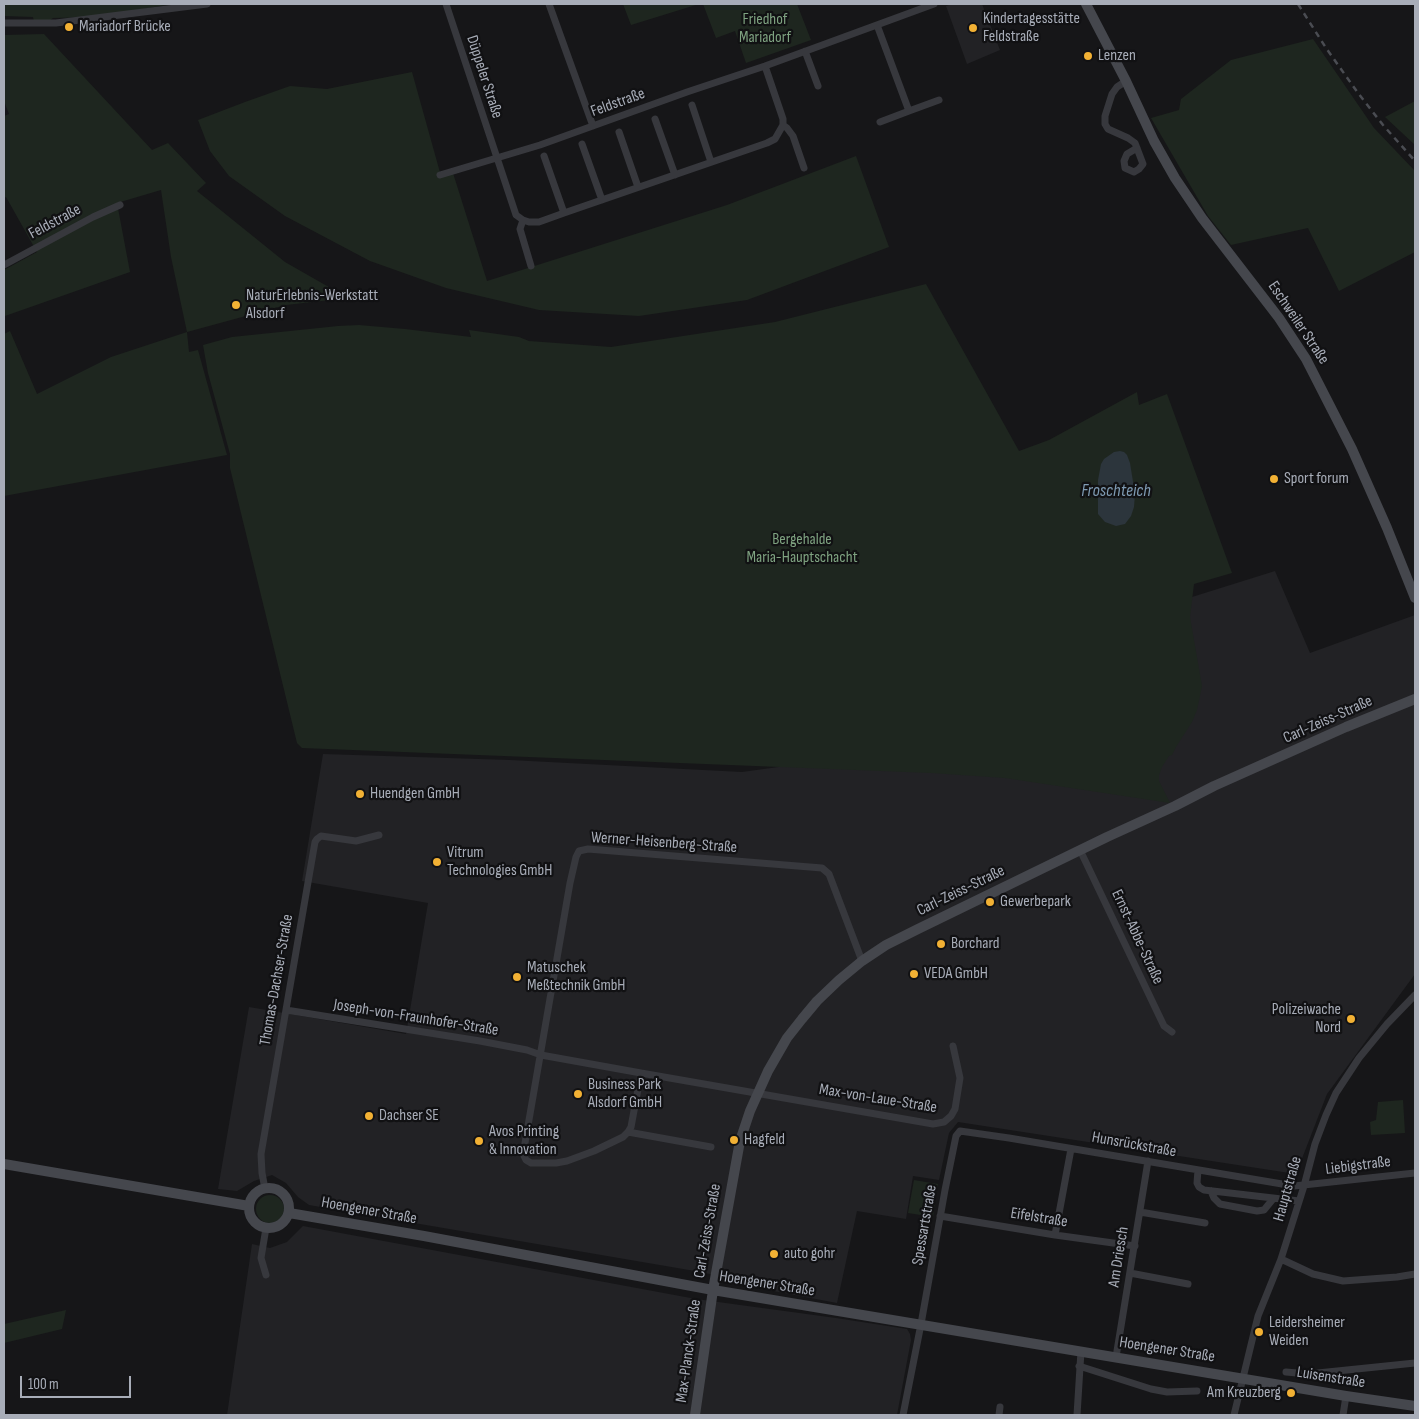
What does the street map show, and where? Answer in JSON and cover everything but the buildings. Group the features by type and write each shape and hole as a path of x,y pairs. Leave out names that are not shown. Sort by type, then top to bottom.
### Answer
{"street":[{"path":"4,23 56,23 207,4"},
{"name":"Düppeler Straße","path":"446,4 516,215 523,220"},
{"path":"549,4 593,126"},
{"name":"Feldstraße","path":"440,175 540,145 934,4"},
{"name":"Eschweiler Straße","path":"1086,4 1126,81 1154,141 1175,178 1202,218 1279,318 1306,359 1352,449 1415,598"},
{"path":"877,24 909,111"},
{"path":"804,51 818,86"},
{"path":"531,266 520,229 523,220 539,222 766,144 774,139 783,125 783,119 765,66"},
{"path":"1126,81 1112,94 1105,116 1105,124 1108,129 1135,143 1137,148"},
{"path":"880,122 939,100"},
{"path":"692,105 711,162"},
{"path":"655,119 675,175"},
{"path":"783,125 793,136 804,168"},
{"path":"619,132 638,188"},
{"path":"582,144 602,200"},
{"path":"544,156 564,213"},
{"name":"Feldstraße","path":"4,265 120,205"},
{"name":"Carl-Zeiss-Straße","path":"713,1290 740,1142 757,1092 787,1038 802,1019 839,980 862,961 886,945 913,931 1214,786 1346,727 1415,699"},
{"name":"Thomas-Dachser-Straße","path":"265,1189 261,1154 315,842 321,836 356,840 379,835"},
{"name":"Werner-Heisenberg-Straße","path":"541,1055 574,864 579,852 588,849 822,868 829,874 862,961"},
{"name":"Ernst-Abbe-Straße","path":"1080,850 1164,1026 1172,1032"},
{"name":"Hauptstraße","path":"1234,1415 1258,1316 1281,1260 1315,1144 1325,1118 1336,1093 1362,1054 1415,995"},
{"name":"Joseph-von-Fraunhofer-Straße","path":"286,1010 480,1041 527,1050 541,1055 757,1092"},
{"name":"Max-von-Laue-Straße","path":"757,1092 920,1122 933,1124 944,1122 951,1116 954,1109 960,1078 954,1046"},
{"path":"541,1055 524,1156 531,1163 567,1161 623,1137 631,1127 641,1073"},
{"name":"Hunsrückstraße","path":"960,1131 1294,1186 1304,1186"},
{"name":"Spessartstraße","path":"903,1415 956,1136 960,1131"},
{"path":"628,1132 711,1147"},
{"path":"1055,1236 1070,1149"},
{"name":"Am Driesch","path":"1116,1357 1148,1161"},
{"path":"4,1164 249,1206"},
{"path":"1198,1170 1197,1183 1199,1187 1212,1191 1299,1201"},
{"name":"Liebigstraße","path":"1304,1186 1415,1173"},
{"path":"272,1188 284,1194 289,1206 286,1220 274,1228 259,1226 250,1214 249,1206 252,1198 258,1192 265,1189 272,1188"},
{"path":"1212,1191 1214,1198 1220,1204 1257,1212 1264,1210 1272,1199"},
{"path":"1140,1212 1204,1224"},
{"name":"Hoengener Straße","path":"289,1213 713,1290 1242,1378"},
{"name":"Eifelstraße","path":"940,1216 1055,1236 1134,1246"},
{"path":"266,1228 261,1258 266,1275"},
{"path":"1281,1260 1313,1274 1343,1281 1415,1274"},
{"path":"1130,1273 1188,1284"},
{"name":"Max-Planck-Straße","path":"696,1415 713,1290"},
{"path":"1077,1415 1081,1351"},
{"path":"1286,1372 1308,1374 1415,1364"},
{"path":"1079,1366 1151,1389 1167,1392 1197,1391"},
{"name":"Luisenstraße","path":"1242,1378 1415,1406"},
{"path":"1343,1415 1346,1396"},
{"path":"999,1415 1000,1407"}],"shaded area":[{"name":"Kindertagesstätte Feldstraße","path":"953,4 982,4 1000,50 967,64 946,6"},
{"path":"1275,571 1310,653 1415,615 1415,974 1327,1094 1296,1174 958,1122 949,1133 939,1180 913,1176 906,1219 857,1211 837,1303 742,1285 731,1278 689,1270 309,1205 298,1197 286,1183 272,1175 254,1181 237,1191 218,1189 249,1007 406,1034 428,903 302,881 323,754 510,760 742,772 793,765 1176,602"},
{"path":"303,1226 696,1299 907,1329 911,1340 897,1415 227,1415 252,1244 270,1248 287,1242"}],"green space":[{"path":"4,4 172,4 96,17 53,18 48,22 34,22 33,17 4,16"},
{"name":"Friedhof Mariadorf","path":"623,4 699,4 631,25"},
{"name":"Friedhof Mariadorf","path":"703,4 797,4 811,40 746,63 735,31 716,38"},
{"path":"44,34 152,150 168,143 206,183 197,191 285,262 348,298 286,305 187,332 171,257 161,190 117,203 130,272 5,316 4,270 37,252 6,197 4,198 4,116 9,114 4,101 4,35"},
{"path":"1313,39 1374,128 1415,171 1415,252 1339,291 1308,228 1231,245 1208,216 1151,118 1179,110 1181,99 1231,60"},
{"path":"412,72 441,176 453,173 487,281 727,205 856,156 889,247 747,300 639,316 539,310 446,288 370,261 285,216 229,176 210,151 198,120 290,86 327,89"},
{"path":"1415,101 1415,145 1385,117"},
{"name":"Bergehalde Maria-Hauptschacht","path":"926,284 1019,451 1049,440 1137,392 1139,405 1167,394 1232,573 1194,584 1190,617 1202,686 1197,710 1192,722 1172,755 1169,756 1162,767 1159,775 1159,781 1170,803 1005,778 931,773 302,748 297,743 230,468 230,454 208,373 203,345 232,337 359,325 471,337 469,330 519,337 529,341 611,347 775,322"},
{"path":"10,331 37,394 111,357 187,332 189,352 198,350 227,455 4,496 4,334"},
{"path":"1403,1100 1405,1133 1371,1135 1370,1122 1376,1120 1378,1102"},
{"path":"914,1180 938,1184 933,1217 908,1213"},
{"path":"270,1195 280,1199 284,1209 280,1219 270,1223 260,1219 256,1209 260,1199"},
{"path":"66,1310 62,1329 4,1343 4,1324"}],"water":[{"name":"Froschteich","path":"1120,451 1127,455 1130,463 1135,494 1131,516 1125,524 1116,526 1105,522 1098,514 1098,480 1101,464 1104,459 1114,452"}],"railway":[{"path":"1298,4 1358,93 1415,161"}],"place":[{"name":"Mariadorf Brücke","path":"69,27"},
{"name":"Kindertagesstätte Feldstraße","path":"973,28"},
{"name":"Lenzen","path":"1088,56"},
{"name":"NaturErlebnis-Werkstatt Alsdorf","path":"236,305"},
{"name":"Sport forum","path":"1274,479"},
{"name":"Huendgen GmbH","path":"360,794"},
{"name":"Vitrum Technologies GmbH","path":"437,862"},
{"name":"Gewerbepark","path":"990,902"},
{"name":"Borchard","path":"941,944"},
{"name":"VEDA GmbH","path":"914,974"},
{"name":"Matuschek Meßtechnik GmbH","path":"517,977"},
{"name":"Polizeiwache Nord","path":"1351,1019"},
{"name":"Business Park Alsdorf GmbH","path":"578,1094"},
{"name":"Dachser SE","path":"369,1116"},
{"name":"Hagfeld","path":"734,1140"},
{"name":"Avos Printing & Innovation","path":"479,1141"},
{"name":"auto gohr","path":"774,1254"},
{"name":"Leidersheimer Weiden","path":"1259,1332"},
{"name":"Am Kreuzberg","path":"1291,1393"}]}
